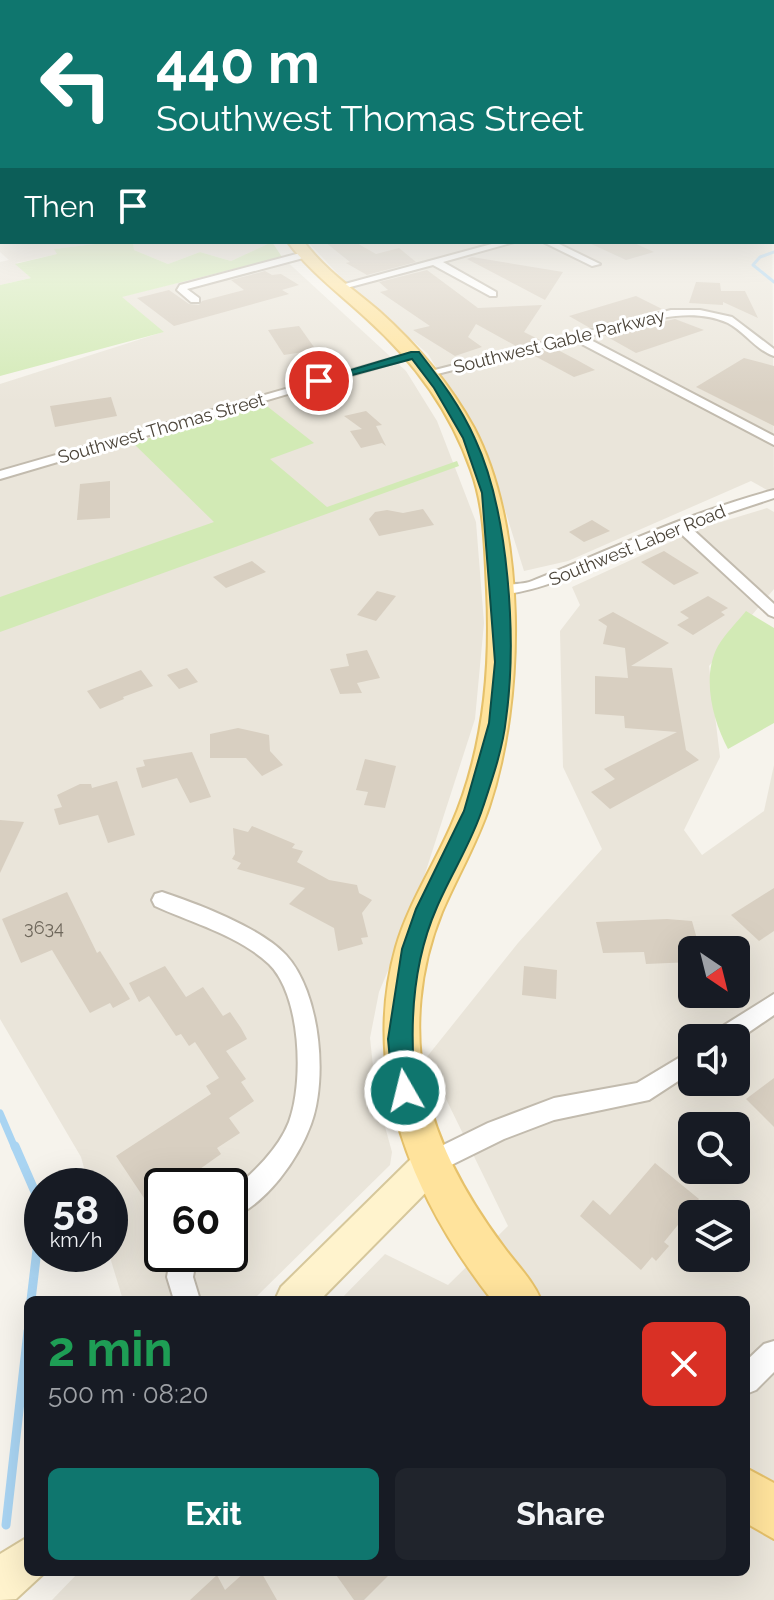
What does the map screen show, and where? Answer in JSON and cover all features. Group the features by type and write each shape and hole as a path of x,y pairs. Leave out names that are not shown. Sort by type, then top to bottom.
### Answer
{"main road":[{"path":"306,254 422,364 460,421 483,474 494,532 503,680 493,744 473,811 417,935 401,1016 400,1062 405,1091 431,1163 464,1223 516,1296"},
{"path":"750,1495 774,1514"}],"street":[{"path":"195,300 182,290 183,287 277,254"},
{"path":"339,287 466,254"},
{"path":"573,254 595,264"},
{"path":"435,262 493,294"},
{"name":"Southwest Gable Parkway","path":"422,364 482,362 518,349 578,338 671,313 691,312 741,326 774,353"},
{"path":"578,338 774,441"},
{"name":"Southwest Thomas Street","path":"0,475 422,364"},
{"name":"Southwest Laber Road","path":"499,591 530,587 680,525 774,494"},
{"path":"680,525 774,612"},
{"path":"162,900 254,943 278,959 303,1002 307,1046 301,1120 273,1169 248,1191"},
{"path":"743,1024 774,1003"},
{"path":"298,1296 431,1163 496,1131 554,1109 641,1093 678,1069"},
{"path":"180,1272 185,1296"},
{"path":"750,1376 774,1354"},
{"path":"0,1583 24,1562"}],"shaded area":[{"path":"2,254 58,254 16,263 31,278 0,285 0,262 9,260"},
{"path":"143,254 196,254 168,264"},
{"path":"206,254 247,254 231,261"},
{"path":"319,254 772,254 774,494 751,481 568,561 524,571 486,449 428,354 352,289"},
{"path":"282,257 406,371 437,421 476,522 484,623 475,719 412,914 379,992 370,1038 376,1094 392,1152 390,1165 257,1296 122,1296 114,1272 128,1272 128,1168 84,1168 81,1157 0,1019 0,384 163,332 120,297"},
{"path":"767,508 774,512 774,589 709,666 720,757 684,830 702,855 764,811 774,765 774,1600 52,1600 75,1576 750,1576 750,1296 344,1296 385,1254 448,1285 508,1226 426,1058 518,943 602,849 563,767 560,631 580,605 572,587 701,528"}],"green space":[{"path":"57,254 143,254 168,264 196,254 231,261 247,254 280,254 282,257 122,297 164,332 0,376 0,285 31,278 15,264"},
{"path":"263,403 314,443 270,459 327,507 457,461 459,466 0,632 0,597 214,522 133,443"},
{"path":"746,611 774,628 774,723 728,749 711,699 710,671 718,646"}],"building":[{"path":"340,254 406,254 416,262 367,275 346,263 350,262"},
{"path":"612,254 648,254 626,260"},
{"path":"472,257 563,272 545,300 467,259"},
{"path":"427,270 478,308 542,305 524,332 540,340 516,346 476,324 468,337 482,347 455,356 413,330 430,326 380,292 388,290 379,282"},
{"path":"265,271 272,275 281,274 299,285 282,290 289,294 174,326 137,298 169,290 189,304 199,305 202,301 244,290 231,280"},
{"path":"696,282 720,283 721,291 745,291 758,318 723,302 723,305 689,303"},
{"path":"636,296 662,309 590,328 569,316"},
{"path":"675,319 704,330 636,353 604,335"},
{"path":"299,326 316,350 284,355 268,330"},
{"path":"554,348 595,370 574,377 531,354"},
{"path":"744,358 774,366 774,426 696,387"},
{"path":"111,397 117,416 55,427 50,406"},
{"path":"366,411 382,425 376,426 386,446 382,443 361,448 350,431 362,429 344,416"},
{"path":"110,481 110,518 77,520 80,484"},
{"path":"423,509 434,525 379,536 369,519 375,512 387,510 403,513"},
{"path":"592,520 610,531 584,542 569,532"},
{"path":"664,551 699,573 674,585 641,562"},
{"path":"252,561 266,572 226,588 213,577"},
{"path":"377,591 396,596 376,621 357,615"},
{"path":"708,596 728,608 721,612 725,615 693,635 677,625 689,618 680,612"},
{"path":"613,612 669,643 631,666 672,668 686,750 699,760 610,809 591,792 615,779 604,769 677,732 625,728 624,716 595,714 595,676 628,678 625,648 603,644 607,626 598,620"},
{"path":"367,650 380,678 357,683 362,693 340,694 330,669 349,666 346,654"},
{"path":"187,668 198,682 179,689 167,675"},
{"path":"141,670 153,686 100,709 87,691"},
{"path":"238,728 269,735 270,751 283,765 262,776 246,758 210,758 210,734"},
{"path":"192,752 211,797 190,803 177,778 142,788 136,768 145,766 143,760"},
{"path":"365,759 396,766 385,808 364,805 368,792 356,790"},
{"path":"117,781 135,835 108,843 98,815 59,825 54,809 62,807 57,795 80,784 91,784 92,788"},
{"path":"0,820 24,822 0,873"},
{"path":"252,826 295,844 292,848 303,851 297,862 329,880 357,885 359,893 372,900 362,913 368,937 361,938 363,944 338,951 334,928 289,904 305,888 237,869 241,863 232,859 235,854 233,828 248,832"},
{"path":"774,888 774,931 759,941 731,915"},
{"path":"67,892 97,953 100,951 130,999 113,1008 110,1003 90,1013 52,950 21,963 2,919"},
{"path":"692,921 696,936 678,936 678,963 646,964 644,952 603,953 596,922"},
{"path":"165,966 186,997 203,987 223,1016 230,1012 247,1039 226,1051 246,1079 241,1082 254,1101 229,1118 240,1133 217,1148 221,1154 201,1168 144,1168 144,1198 128,1174 128,1168 124,1168 116,1156 211,1094 206,1086 219,1078 195,1042 189,1046 181,1034 176,1036 149,996 139,1002 129,983"},
{"path":"524,966 557,970 556,999 522,995"},
{"path":"774,1078 774,1127 746,1099"},
{"path":"655,1163 699,1199 678,1200 678,1225 664,1242 669,1246 656,1261 652,1257 641,1270 580,1216 593,1200 610,1215"},
{"path":"216,1576 225,1590 241,1576 263,1576 277,1600 190,1600"},
{"path":"337,1576 388,1576 364,1600 354,1600"}],"waterway":[{"path":"769,254 760,257 753,265 774,282"},
{"path":"0,1113 15,1148"},
{"path":"15,1146 42,1208 31,1296"},
{"path":"6,1525 24,1366"}],"route":[{"path":"319,381 415,355 440,387 469,438 483,474 494,532 503,662 498,723 473,811 426,909 412,949 399,1039 405,1091"}]}
